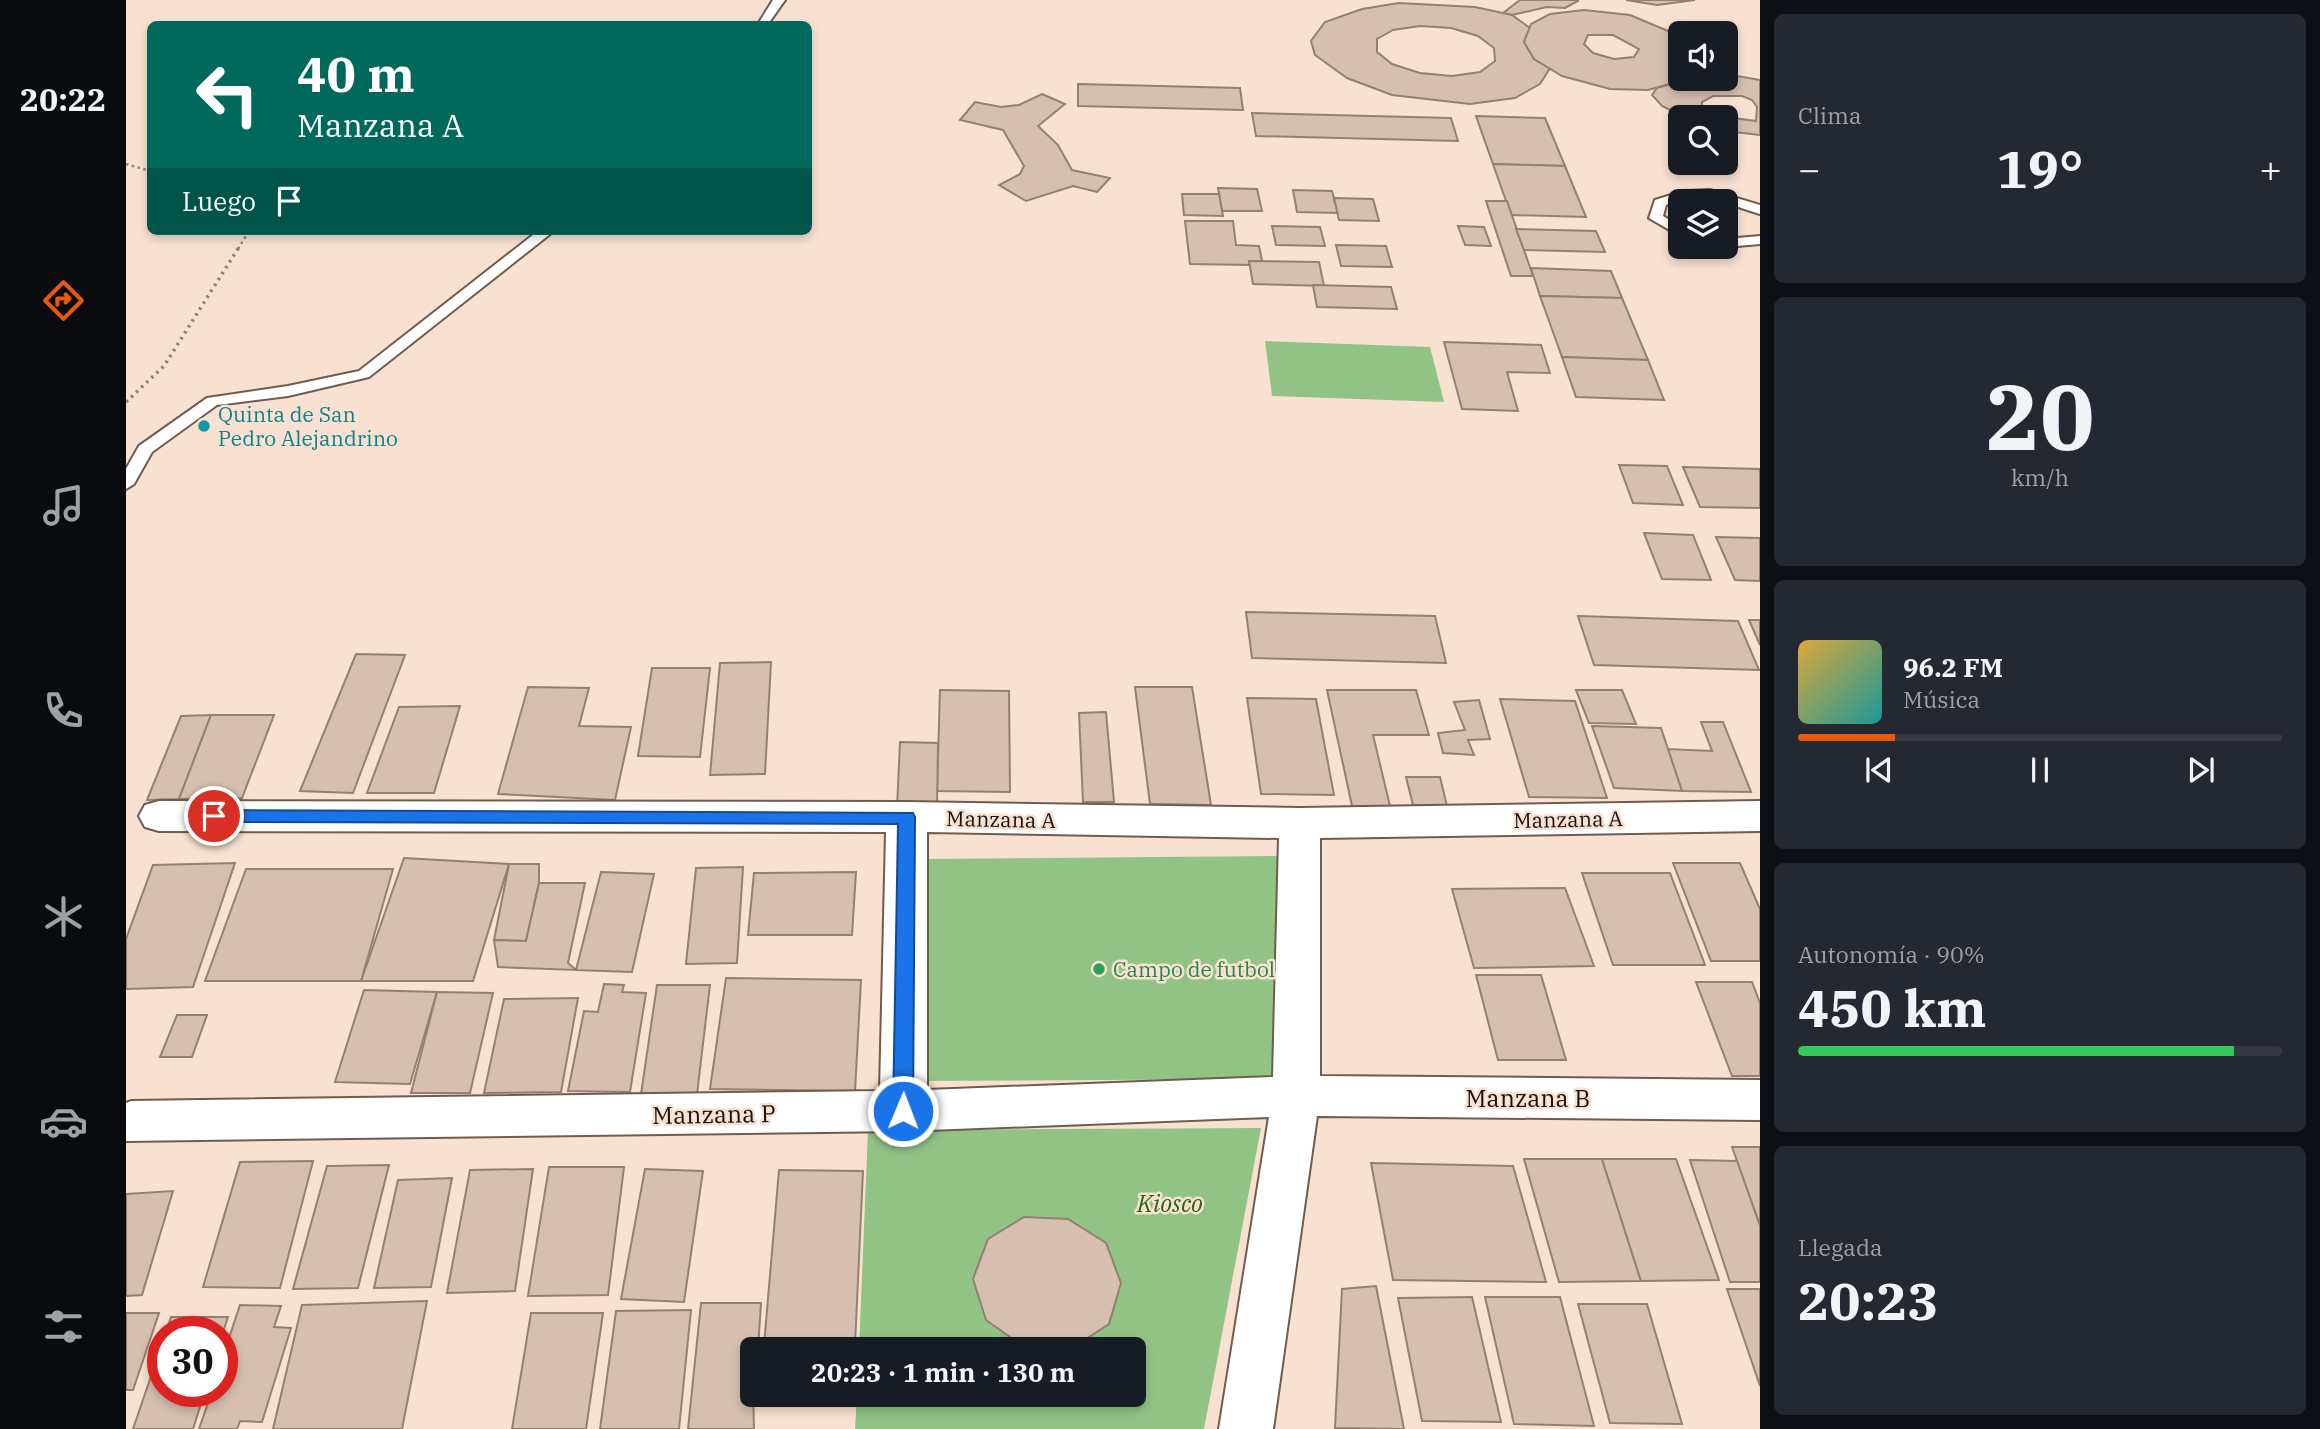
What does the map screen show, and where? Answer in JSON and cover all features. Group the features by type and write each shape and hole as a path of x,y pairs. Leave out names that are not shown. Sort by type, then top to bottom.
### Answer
{"street":[{"name":"Manzana A","path":"159,816 907,817 1300,823 1760,816"},
{"path":"903,1111 907,817"},
{"path":"1247,1429 1296,1096 1300,823"},
{"name":"Manzana P","path":"131,1122 903,1111 1296,1096"},
{"name":"Manzana B","path":"1296,1096 1760,1100"}],"lane":[{"path":"765,21 779,0"},
{"path":"1668,198 1660,203 1656,218 1668,225"},
{"path":"1738,202 1760,210"},
{"path":"126,484 145,449 213,401 288,391 364,374 542,235"},
{"path":"1738,242 1760,240"}],"path":[{"path":"126,164 147,170"},
{"path":"126,402 164,366 246,235"}],"green space":[{"path":"1265,341 1430,347 1444,402 1272,396"},
{"name":"Campo de futbol","path":"1277,856 1279,1079 919,1081 923,859"},
{"name":"Kiosco","path":"1261,1128 1204,1429 855,1429 856,1407 1146,1407 1146,1337 1089,1337 1109,1324 1121,1282 1106,1243 1068,1219 1024,1217 988,1239 1064,1337 859,1337 868,1130"}],"building":[{"path":"1520,0 1578,1 1565,8 1547,7 1512,15 1503,13"},
{"path":"1626,0 1695,0 1657,5"},
{"path":"1399,3 1475,7 1512,15 1530,28 1524,42 1534,59 1550,68 1540,84 1515,98 1470,104 1392,95 1347,78 1315,55 1311,41 1325,22 1362,9","holes":["1420,26 1451,28 1478,36 1494,48 1495,61 1480,72 1452,76 1420,73 1392,64 1377,52 1377,39 1393,30"]},
{"path":"1584,10 1630,15 1668,31 1668,84 1648,90 1610,89 1562,76 1534,59 1524,42 1531,24 1550,14","holes":["1588,35 1613,35 1639,49 1634,57 1614,59 1593,53 1584,44"]},
{"path":"1738,76 1760,80 1760,135 1738,132 1738,119 1756,121 1757,107 1752,100 1742,96 1713,96 1702,102 1702,105 1668,105 1668,109 1652,95 1657,88 1668,85 1668,91 1738,91"},
{"path":"1078,84 1240,88 1243,110 1078,106"},
{"path":"1042,94 1065,104 1038,126 1058,145 1072,170 1110,178 1097,192 1073,186 1026,201 999,185 1020,174 1024,166 1003,130 960,120 975,102 1001,107 1019,105"},
{"path":"1252,113 1451,118 1458,141 1256,136"},
{"path":"1476,116 1545,118 1565,166 1493,164"},
{"path":"1493,164 1565,166 1586,217 1511,215"},
{"path":"1218,188 1257,189 1262,211 1222,211"},
{"path":"1293,190 1332,191 1338,213 1297,212"},
{"path":"1182,194 1219,194 1223,216 1184,215"},
{"path":"1334,198 1373,199 1379,221 1339,220"},
{"path":"1486,201 1507,201 1533,276 1511,276"},
{"path":"1185,221 1233,221 1236,245 1259,246 1262,261 1249,261 1250,265 1190,264"},
{"path":"1272,226 1320,227 1325,246 1276,245"},
{"path":"1458,226 1484,227 1491,246 1465,245"},
{"path":"1516,229 1596,231 1605,252 1524,250"},
{"path":"1336,245 1386,246 1392,267 1341,266"},
{"path":"1249,261 1319,262 1324,286 1253,284"},
{"path":"1531,268 1611,271 1622,298 1540,296"},
{"path":"1313,285 1391,287 1397,309 1317,307"},
{"path":"1540,296 1622,298 1648,360 1562,357"},
{"path":"1444,342 1541,345 1550,373 1507,372 1518,411 1462,409"},
{"path":"1562,357 1648,360 1664,400 1576,397"},
{"path":"1619,465 1667,466 1683,505 1633,503"},
{"path":"1683,467 1760,469 1760,508 1700,507"},
{"path":"1644,533 1693,535 1711,580 1662,579"},
{"path":"1716,537 1760,538 1760,581 1735,580"},
{"path":"1246,612 1435,616 1446,663 1252,658"},
{"path":"1578,616 1738,621 1759,670 1594,665"},
{"path":"1749,620 1760,620 1760,645"},
{"path":"356,654 405,655 353,793 300,791"},
{"path":"771,662 765,774 710,775 720,663"},
{"path":"652,668 710,668 700,757 638,756"},
{"path":"528,687 589,688 579,726 631,727 615,800 498,794"},
{"path":"1135,687 1192,687 1211,805 1150,804"},
{"path":"940,690 1009,691 1010,792 937,791"},
{"path":"1327,690 1416,690 1429,735 1373,735 1390,806 1352,806"},
{"path":"1576,690 1622,690 1636,724 1589,723"},
{"path":"1247,698 1316,699 1334,795 1261,794"},
{"path":"1500,699 1575,701 1607,798 1529,797"},
{"path":"1479,700 1490,739 1468,740 1474,755 1443,753 1438,733 1465,730 1454,702"},
{"path":"460,706 434,793 367,793 399,707"},
{"path":"1106,712 1114,802 1083,802 1079,713"},
{"path":"211,715 179,799 147,800 181,716"},
{"path":"211,715 274,715 242,798 179,799"},
{"path":"1701,722 1723,722 1751,792 1682,791 1667,749 1712,751"},
{"path":"1592,726 1661,728 1682,791 1614,788"},
{"path":"900,742 938,743 937,809 897,808"},
{"path":"1406,777 1440,777 1447,806 1413,805"},
{"path":"404,858 509,864 473,981 361,981"},
{"path":"235,863 193,987 126,989 126,939 153,865"},
{"path":"1673,863 1740,863 1760,909 1760,961 1711,961"},
{"path":"509,864 539,864 539,883 526,941 494,940"},
{"path":"743,867 737,963 686,964 696,868"},
{"path":"246,869 393,869 361,981 205,981"},
{"path":"601,872 654,874 632,972 576,970"},
{"path":"856,872 852,935 748,935 754,873"},
{"path":"1582,873 1670,873 1705,965 1613,965"},
{"path":"539,883 585,883 568,963 576,970 498,967 494,940 526,941"},
{"path":"1565,888 1594,966 1474,968 1452,889"},
{"path":"1476,975 1541,975 1566,1060 1498,1060"},
{"path":"726,978 861,980 855,1091 710,1089"},
{"path":"1696,982 1752,982 1760,1003 1760,1076 1732,1076"},
{"path":"604,984 624,985 622,992 646,993 630,1092 568,1091 584,1011 598,1012"},
{"path":"657,985 710,985 697,1094 641,1094"},
{"path":"364,990 437,992 410,1084 335,1082"},
{"path":"437,992 493,993 470,1093 411,1093"},
{"path":"578,998 561,1092 484,1093 504,999"},
{"path":"177,1015 207,1015 192,1057 160,1057"},
{"path":"1732,1147 1760,1147 1760,1226 1737,1161"},
{"path":"1524,1159 1602,1159 1641,1281 1559,1282"},
{"path":"1602,1159 1676,1159 1719,1280 1641,1281"},
{"path":"1690,1160 1737,1161 1760,1226 1760,1282 1730,1282"},
{"path":"313,1161 280,1288 203,1287 240,1162"},
{"path":"1371,1163 1513,1166 1546,1282 1393,1280"},
{"path":"389,1165 358,1288 293,1289 327,1166"},
{"path":"549,1167 624,1167 608,1295 528,1296"},
{"path":"533,1169 515,1291 447,1293 470,1170"},
{"path":"645,1169 703,1171 684,1302 621,1299"},
{"path":"779,1170 863,1171 855,1337 765,1337"},
{"path":"452,1178 431,1287 374,1288 398,1180"},
{"path":"173,1191 142,1295 126,1296 126,1194"},
{"path":"1024,1217 1068,1219 1106,1243 1121,1283 1109,1324 1089,1337 1010,1337 986,1320 973,1279 988,1239"},
{"path":"1376,1286 1404,1429 1335,1428 1342,1289"},
{"path":"1727,1289 1760,1289 1760,1386"},
{"path":"1472,1297 1501,1422 1422,1421 1398,1298"},
{"path":"1485,1297 1560,1297 1594,1426 1514,1424"},
{"path":"427,1301 402,1429 273,1429 302,1305"},
{"path":"701,1303 761,1303 759,1337 740,1337 740,1407 753,1407 754,1429 688,1429"},
{"path":"1578,1304 1647,1304 1682,1424 1610,1423"},
{"path":"240,1305 281,1306 274,1327 291,1328 262,1422 240,1421 237,1429 199,1429 207,1407 238,1407 236,1316"},
{"path":"691,1310 679,1429 600,1429 616,1311"},
{"path":"126,1313 159,1313 158,1316 147,1316 147,1349 133,1390 126,1390"},
{"path":"531,1313 603,1313 586,1429 512,1429"},
{"path":"147,1388 147,1407 200,1407 193,1429 133,1429"}],"place":[{"name":"Quinta de San Pedro Alejandrino","path":"204,426"},
{"name":"Campo de futbol","path":"1099,969"}],"route":[{"path":"214,816 907,817 903,1111"}]}
